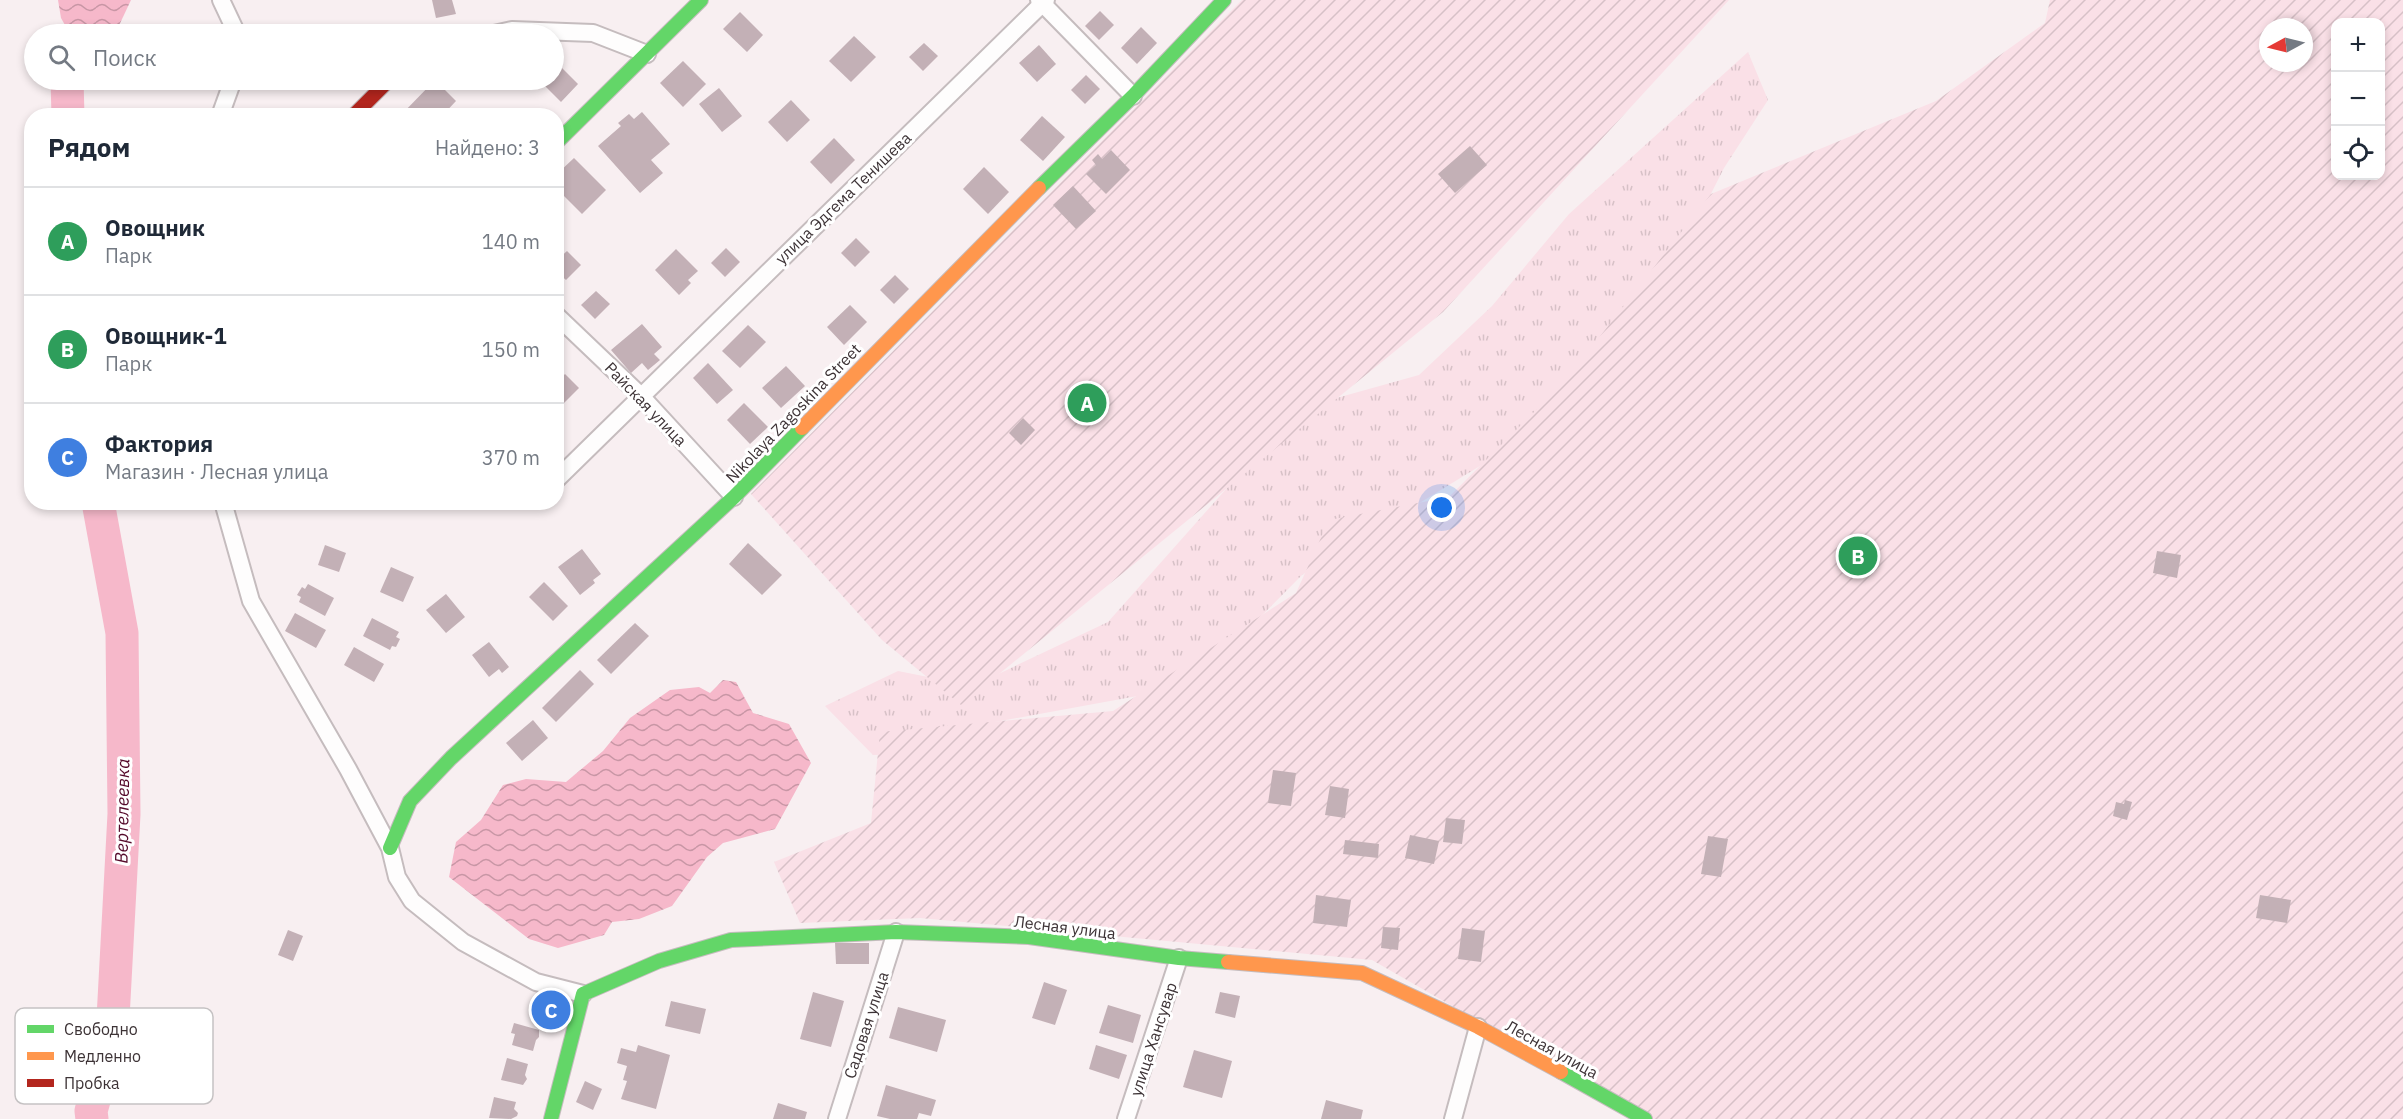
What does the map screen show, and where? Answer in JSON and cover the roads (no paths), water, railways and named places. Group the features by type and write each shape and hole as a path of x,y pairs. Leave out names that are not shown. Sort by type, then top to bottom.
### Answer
{"street":[{"path":"221,0 232,24"},
{"path":"564,135 701,0"},
{"name":"Nikolaya Zagoskina Street","path":"390,848 410,801 451,758 734,497 1002,224 1134,96 1224,0"},
{"path":"1042,1 1134,96"},
{"name":"улица Эдгема Тенишева","path":"564,472 1042,1"},
{"path":"564,32 593,33 647,54"},
{"path":"223,108 229,90"},
{"path":"360,108 379,90"},
{"name":"Райская улица","path":"564,323 641,396 734,497"},
{"path":"225,510 251,601 348,769 390,848 397,877 412,901 463,942 536,982 583,994 551,1119"},
{"name":"Лесная улица","path":"583,994 659,961 731,940 896,932 1029,937 1179,958 1362,973 1478,1027 1645,1119"},
{"name":"Садовая улица","path":"837,1119 896,932"},
{"name":"улица Хансувар","path":"1126,1119 1179,958"},
{"path":"1453,1119 1478,1027"}],"water":[{"path":"58,0 131,0 120,24 64,24"},
{"path":"723,680 736,682 753,713 789,724 811,763 775,829 723,843 707,857 672,906 639,919 612,922 604,935 558,948 529,939 449,877 456,842 481,820 503,785 526,779 566,782 603,751 630,718 670,690 699,687 710,693"}],"waterway":[{"name":"Вертелеевка","path":"67,90 68,108"},
{"name":"Вертелеевка","path":"99,510 122,633 124,814 114,1008"},
{"name":"Вертелеевка","path":"92,1119 93,1104"}],"place":[{"name":"Овощник","path":"1087,403"},
{"name":"Овощник-1","path":"1858,556"},
{"name":"Фактория","path":"551,1010"}]}
